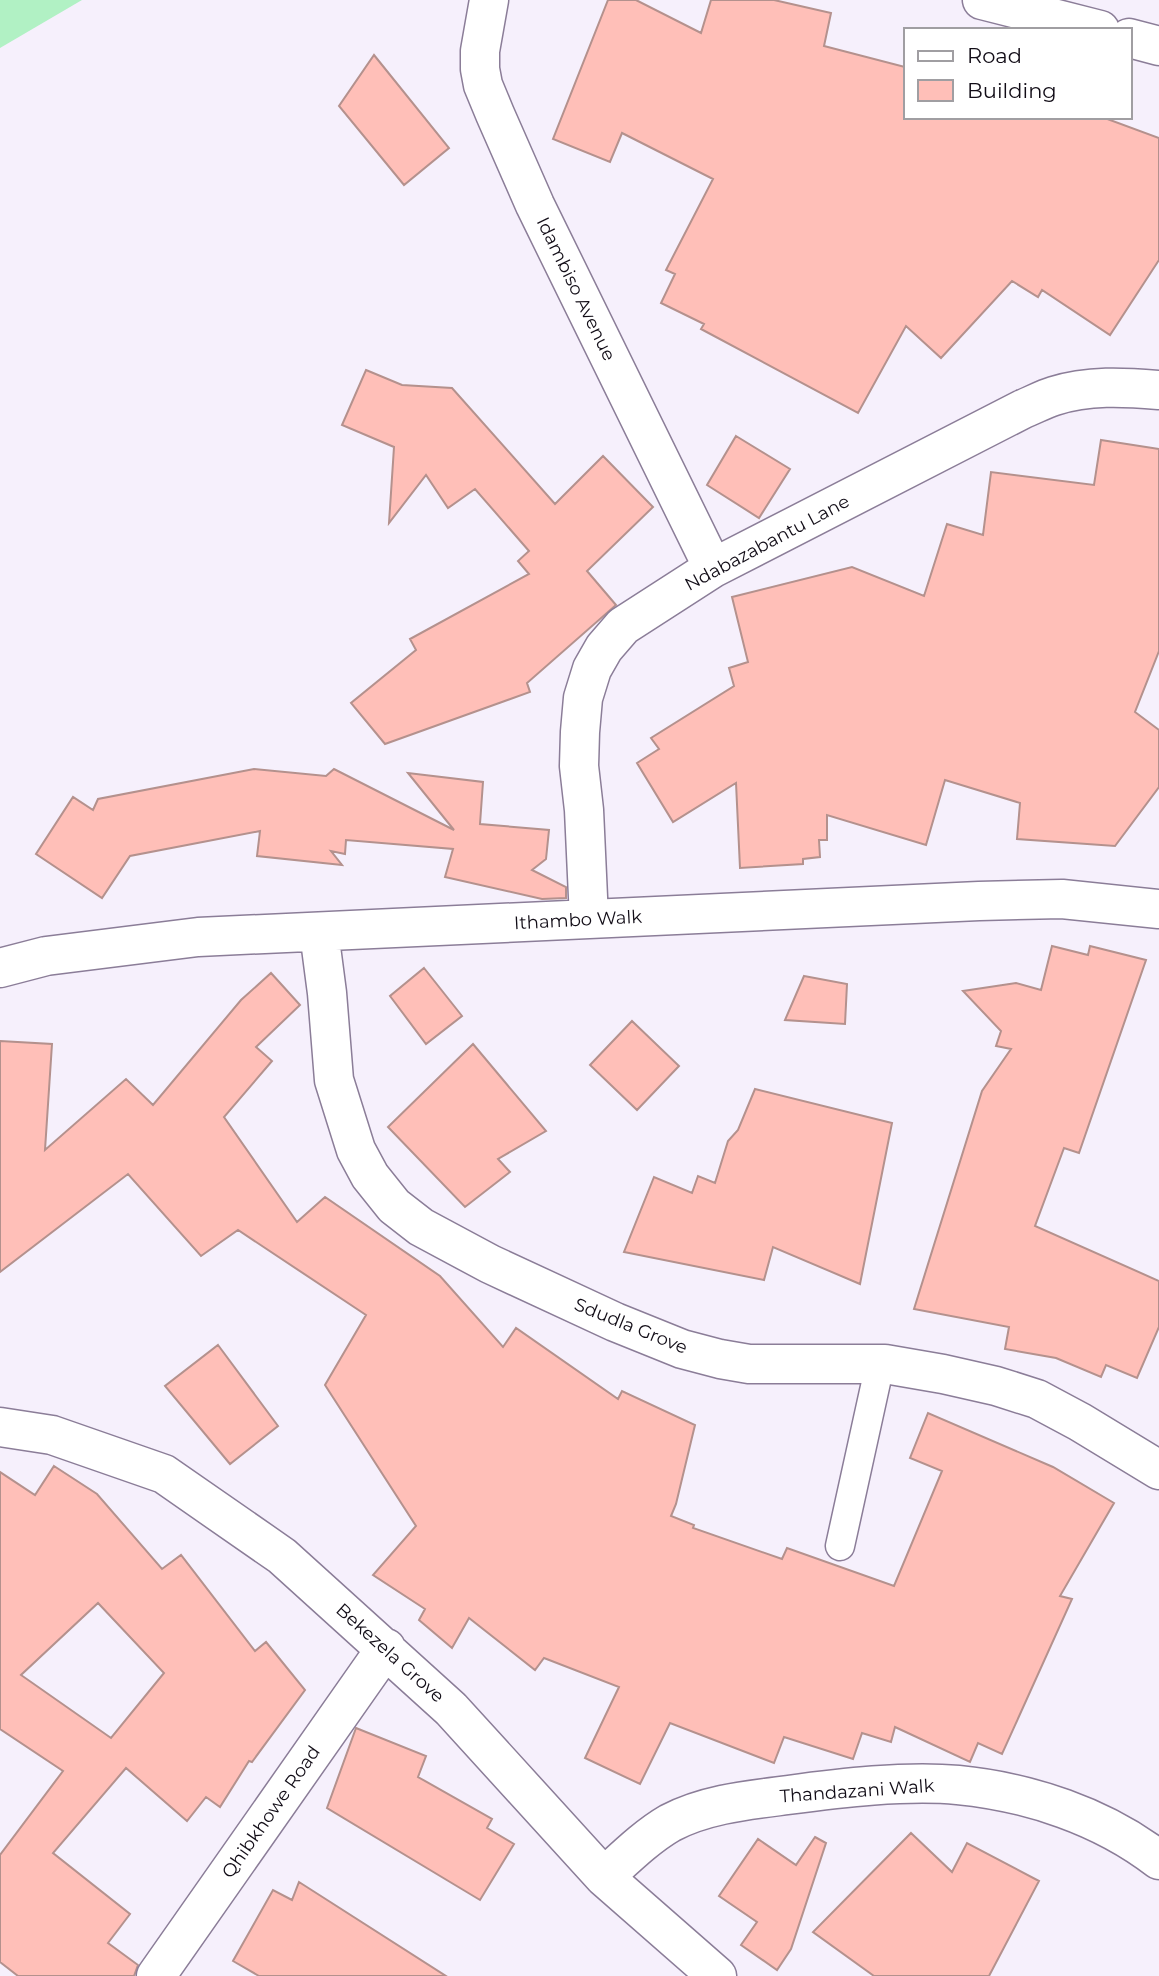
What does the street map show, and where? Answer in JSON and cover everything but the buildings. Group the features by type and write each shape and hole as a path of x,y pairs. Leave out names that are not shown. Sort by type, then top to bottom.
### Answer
{"street":[{"name":"Idambiso Avenue","path":"489,0 480,51 483,85 535,205 713,568"},
{"path":"982,0 1092,28"},
{"path":"1131,38 1159,46"},
{"name":"Ndabazabantu Lane","path":"589,919 584,810 579,766 583,698 592,669 604,648 623,626 713,568 1023,409 1054,396 1089,388 1159,390"},
{"name":"Ithambo Walk","path":"0,968 46,956 198,937 1062,899 1159,909"},
{"name":"Sdudla Grove","path":"319,932 334,1080 356,1150 370,1176 394,1206 421,1227 490,1264 615,1322 682,1349 749,1364 880,1364 943,1374 996,1387 1037,1399 1159,1470"},
{"name":"Bekezela Grove","path":"0,1427 52,1435 164,1474 282,1556 451,1709 604,1877 717,1976"},
{"name":"Qhibkhowe Road","path":"156,1976 386,1648"},
{"name":"Thandazani Walk","path":"604,1877 653,1835 700,1811 747,1800 820,1790 925,1784 957,1785 994,1791 1062,1808 1110,1829 1159,1860"}],"lane":[{"path":"840,1546 880,1364"}],"green space":[{"path":"0,0 82,0 0,48"}]}
